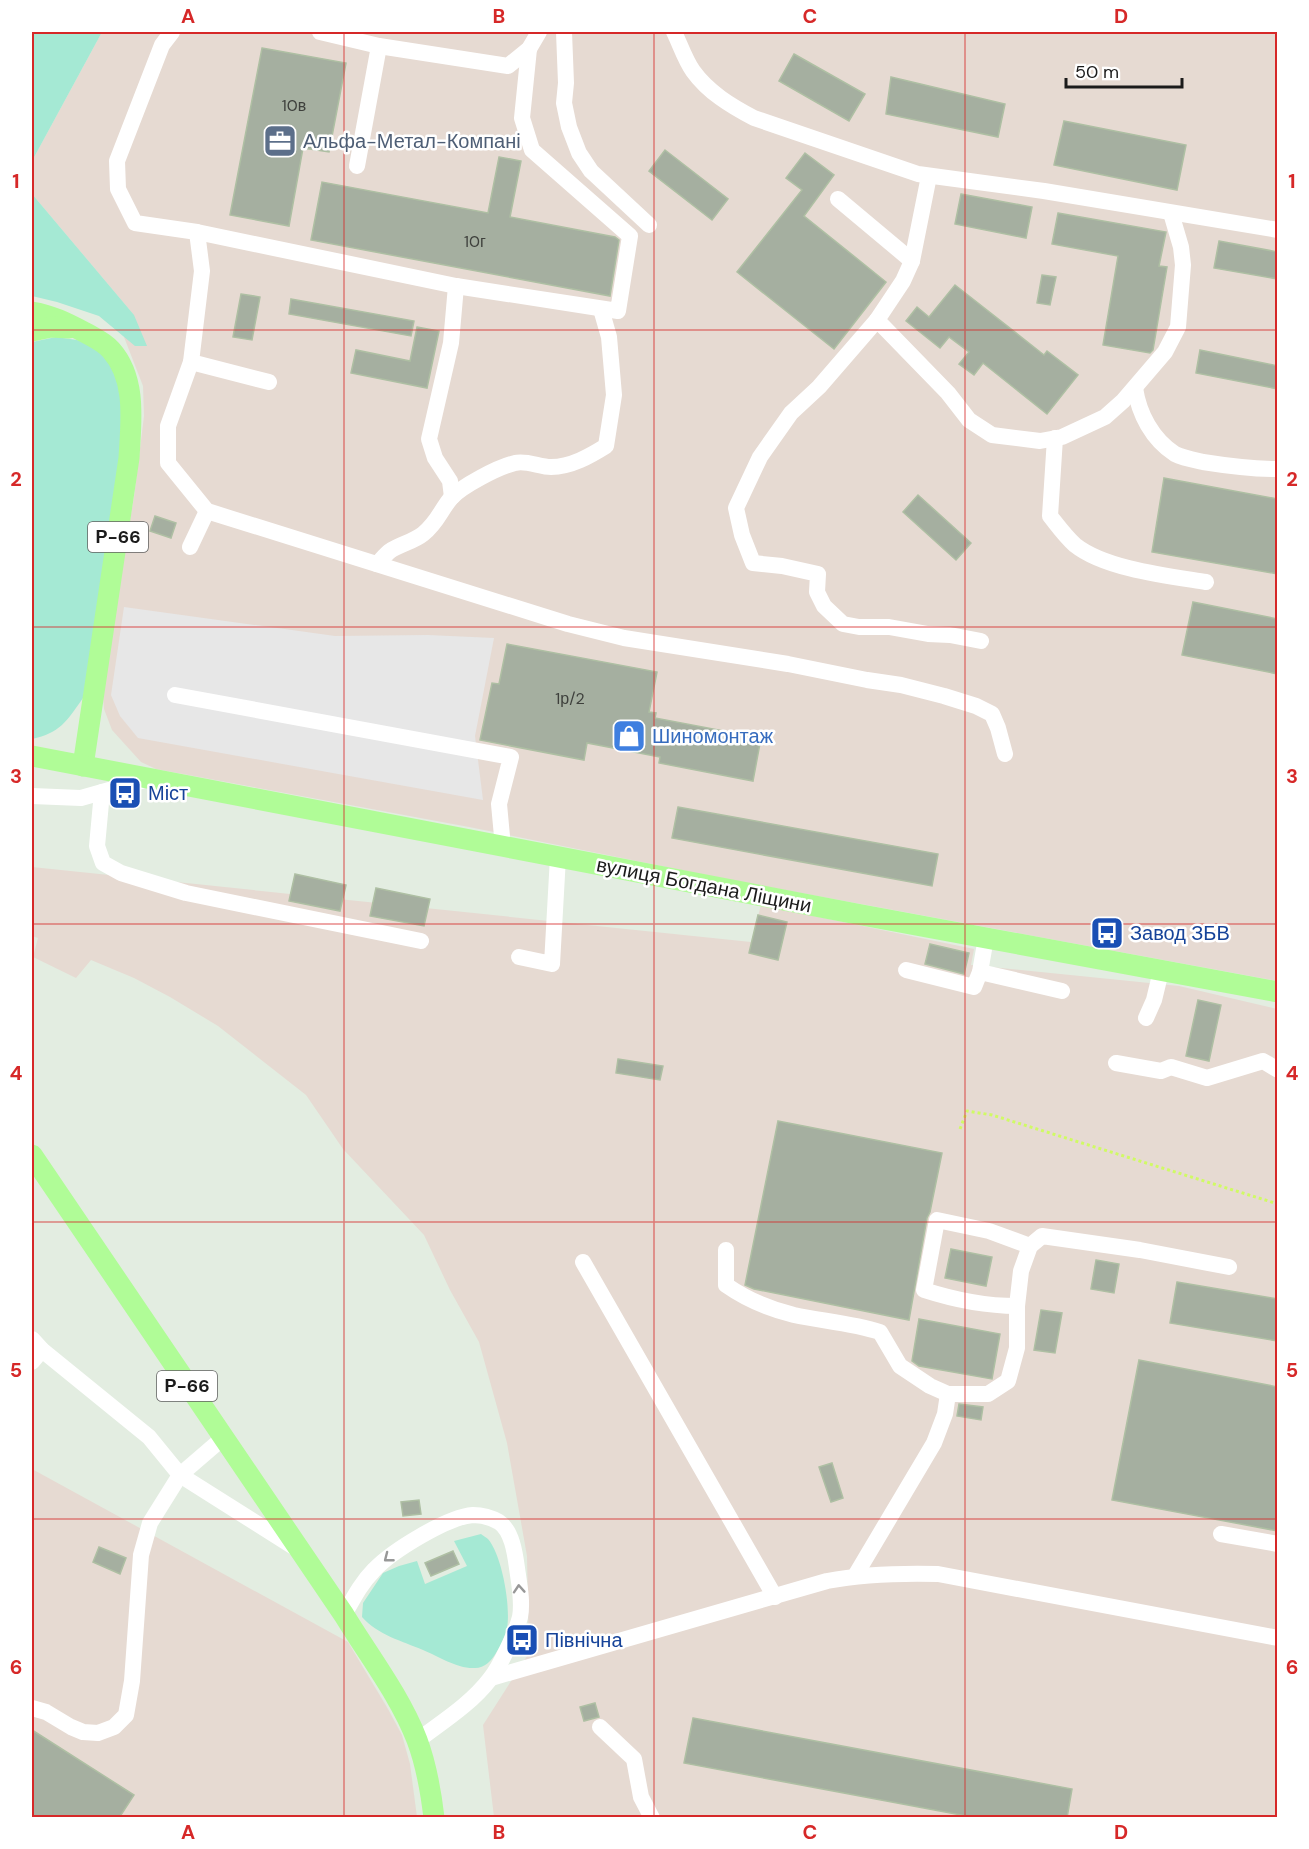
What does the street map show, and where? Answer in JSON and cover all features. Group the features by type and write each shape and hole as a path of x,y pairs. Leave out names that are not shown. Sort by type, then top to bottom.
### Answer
{"main road":[{"path":"32,312 60,320 78,329"},
{"name":"Р-66","path":"32,331 51,327 78,329 110,348 121,364 127,379 131,406 129,458 83,766"},
{"name":"вулиця Богдана Ліщини","path":"32,756 1278,992"},
{"name":"Р-66","path":"32,1155 345,1616 401,1708 417,1741 430,1791 434,1818"}],"street":[{"path":"172,32 162,45 117,161 118,189 135,224 197,232 456,286 618,311 630,236 532,150 522,118 529,49"},
{"path":"320,32 379,46 508,66 529,49 539,32"},
{"path":"564,32 566,83 564,103 569,127 579,153 591,171 649,225"},
{"path":"674,32 692,70 711,91 735,108 754,118 918,174 1044,191 1278,230"},
{"path":"357,166 379,46"},
{"path":"929,176 912,261 903,281 877,320 819,387 791,413 760,458 736,508 742,535 753,563 782,566 818,574 817,592 824,606 843,624 859,627 889,627 981,641"},
{"path":"838,199 912,261"},
{"path":"877,320 940,384 969,420 992,435 1040,441 1062,437 1105,417 1135,388 1165,352 1178,327 1183,265 1181,247 1171,213"},
{"path":"197,232 202,271 191,362 168,426 168,463 207,511 568,624 624,638 788,664 901,685 976,705 992,714 1005,754"},
{"path":"452,497 450,481 435,458 429,439 451,343 456,286"},
{"path":"377,564 390,551 419,537 430,528 452,497 463,487 494,471 517,462 552,467 572,463 606,446 614,395 609,336 601,309"},
{"path":"191,362 269,382"},
{"path":"1135,388 1145,422 1177,455 1234,468 1278,469"},
{"path":"1054,438 1050,516 1061,531 1077,546 1096,557 1115,564 1175,578 1206,582"},
{"path":"190,547 207,511"},
{"path":"175,695 511,758 499,804 503,847"},
{"path":"32,796 81,798 139,777"},
{"path":"102,792 97,846 103,863 121,873 186,893 421,941"},
{"path":"519,957 552,964 558,857"},
{"path":"906,970 974,987 980,972 986,938"},
{"path":"1146,1018 1154,1000 1161,971"},
{"path":"980,972 1062,991"},
{"path":"1116,1063 1161,1071 1171,1067 1207,1078 1263,1061 1278,1070"},
{"path":"1017,1306 990,1306 951,1299 924,1290 937,1220 989,1231 1030,1246"},
{"path":"726,1250 726,1285 741,1295 792,1314 862,1326 880,1332 900,1366 930,1386 948,1394 988,1394 1008,1381 1017,1348 1017,1306 1021,1271 1030,1246 1042,1236 1140,1250 1229,1267"},
{"path":"583,1262 775,1597"},
{"path":"35,1351 149,1437 180,1475 300,1551"},
{"path":"855,1576 934,1443 945,1414 948,1394"},
{"path":"32,1708 46,1712 83,1732 98,1733 114,1727 126,1715 132,1681 141,1555 150,1523 180,1475 223,1438"},
{"path":"345,1616 360,1585 375,1569 392,1554 425,1534 456,1519 474,1515 501,1523 510,1536 520,1589 520,1616 509,1646 491,1678 465,1704 417,1741"},
{"path":"1221,1534 1278,1544"},
{"path":"491,1678 827,1581 892,1573 938,1574 1278,1638"},
{"path":"600,1727 634,1760 640,1797 652,1818"}],"path":[{"path":"960,1129 967,1111 992,1115 1278,1204"}],"shaded area":[{"path":"102,32 1277,32 1277,981 731,880 469,827 156,769 141,762 112,730 104,709 102,683 134,497 144,416 143,386 124,337 120,313 133,314 32,194 32,161"},
{"path":"124,607 335,636 428,635 494,638 475,736 483,800 138,738 120,716 111,695"},
{"path":"32,867 751,942 761,905 974,949 971,965 1179,986 1277,1009 1277,1817 494,1817 483,1725 529,1653 527,1556 507,1443 479,1342 450,1290 424,1235 343,1149 306,1095 218,1026 134,978 91,960 76,978 33,957 38,938 32,936"},
{"path":"32,1469 348,1642 402,1735 410,1764 417,1817 32,1817"}],"green space":[{"path":"32,32 102,32 32,161"},
{"path":"32,194 134,315 147,346 135,346 99,316 32,296"},
{"path":"56,337 99,346 120,371 126,455 83,698 62,725 50,733 32,739 32,342"},
{"path":"481,1534 488,1539 497,1557 508,1607 504,1638 494,1656 485,1665 479,1668 468,1668 455,1664 383,1633 362,1617 363,1603 383,1573 417,1561 425,1584 467,1566 454,1541"}],"building":[{"path":"262,48 346,63 329,152 303,148 289,226 230,215"},
{"path":"794,54 865,94 849,121 779,81"},
{"path":"891,77 1005,104 998,137 886,114"},
{"path":"1064,121 1186,145 1177,190 1054,165"},
{"path":"665,150 728,199 712,220 649,171"},
{"path":"805,153 834,175 804,216 886,282 834,349 737,272 802,190 786,178"},
{"path":"499,157 521,161 510,217 615,237 619,240 610,296 311,240 322,182 488,213"},
{"path":"961,194 1032,207 1026,238 955,224"},
{"path":"1058,213 1166,232 1159,266 1167,267 1153,350 1150,353 1103,345 1118,256 1052,244"},
{"path":"1219,241 1278,252 1278,279 1214,268"},
{"path":"1042,275 1056,277 1050,305 1037,303"},
{"path":"955,285 1044,355 1047,351 1078,375 1047,414 983,363 974,375 959,364 969,352 949,337 940,348 906,321 917,307 929,317"},
{"path":"241,294 260,297 252,340 233,337"},
{"path":"291,299 414,321 411,336 289,314"},
{"path":"417,327 439,331 427,388 351,373 356,350 410,361"},
{"path":"1200,350 1278,366 1278,389 1196,373"},
{"path":"1164,478 1278,499 1278,574 1152,552"},
{"path":"918,495 971,543 956,560 903,512"},
{"path":"155,516 176,523 171,538 150,531"},
{"path":"1193,602 1278,619 1278,674 1182,655"},
{"path":"507,644 657,672 649,712 656,713 655,718 761,738 753,781 659,763 660,757 587,743 584,760 480,740 492,683 499,684"},
{"path":"678,807 938,854 932,886 672,838"},
{"path":"295,874 346,885 340,911 289,901"},
{"path":"376,888 430,899 424,926 370,916"},
{"path":"758,915 787,922 778,960 749,953"},
{"path":"930,944 969,953 964,974 925,964"},
{"path":"1198,1000 1221,1005 1209,1061 1186,1056"},
{"path":"618,1059 663,1066 660,1080 616,1073"},
{"path":"778,1121 942,1153 927,1218 909,1320 754,1289 745,1285"},
{"path":"951,1249 992,1257 986,1286 945,1278"},
{"path":"1096,1260 1119,1264 1114,1293 1091,1289"},
{"path":"1177,1282 1278,1299 1278,1341 1170,1323"},
{"path":"1041,1310 1062,1313 1055,1353 1034,1350"},
{"path":"919,1319 1000,1334 992,1379 919,1366 912,1361"},
{"path":"1139,1360 1278,1387 1278,1531 1112,1500"},
{"path":"959,1404 983,1407 981,1420 957,1416"},
{"path":"832,1463 843,1498 831,1502 819,1467"},
{"path":"419,1500 421,1514 403,1516 401,1502"},
{"path":"99,1547 126,1558 120,1574 93,1562"},
{"path":"453,1551 459,1564 431,1576 425,1563"},
{"path":"595,1703 599,1717 584,1721 580,1707"},
{"path":"693,1718 1072,1789 1067,1818 977,1818 684,1763"},
{"path":"32,1730 134,1795 119,1818 32,1818"}],"place":[{"name":"Альфа-Метал-Компані","path":"280,141"},
{"name":"Шиномонтаж","path":"629,736"},
{"name":"Міст","path":"125,793"},
{"name":"Завод ЗБВ","path":"1107,933"},
{"name":"Північна","path":"522,1640"}]}
